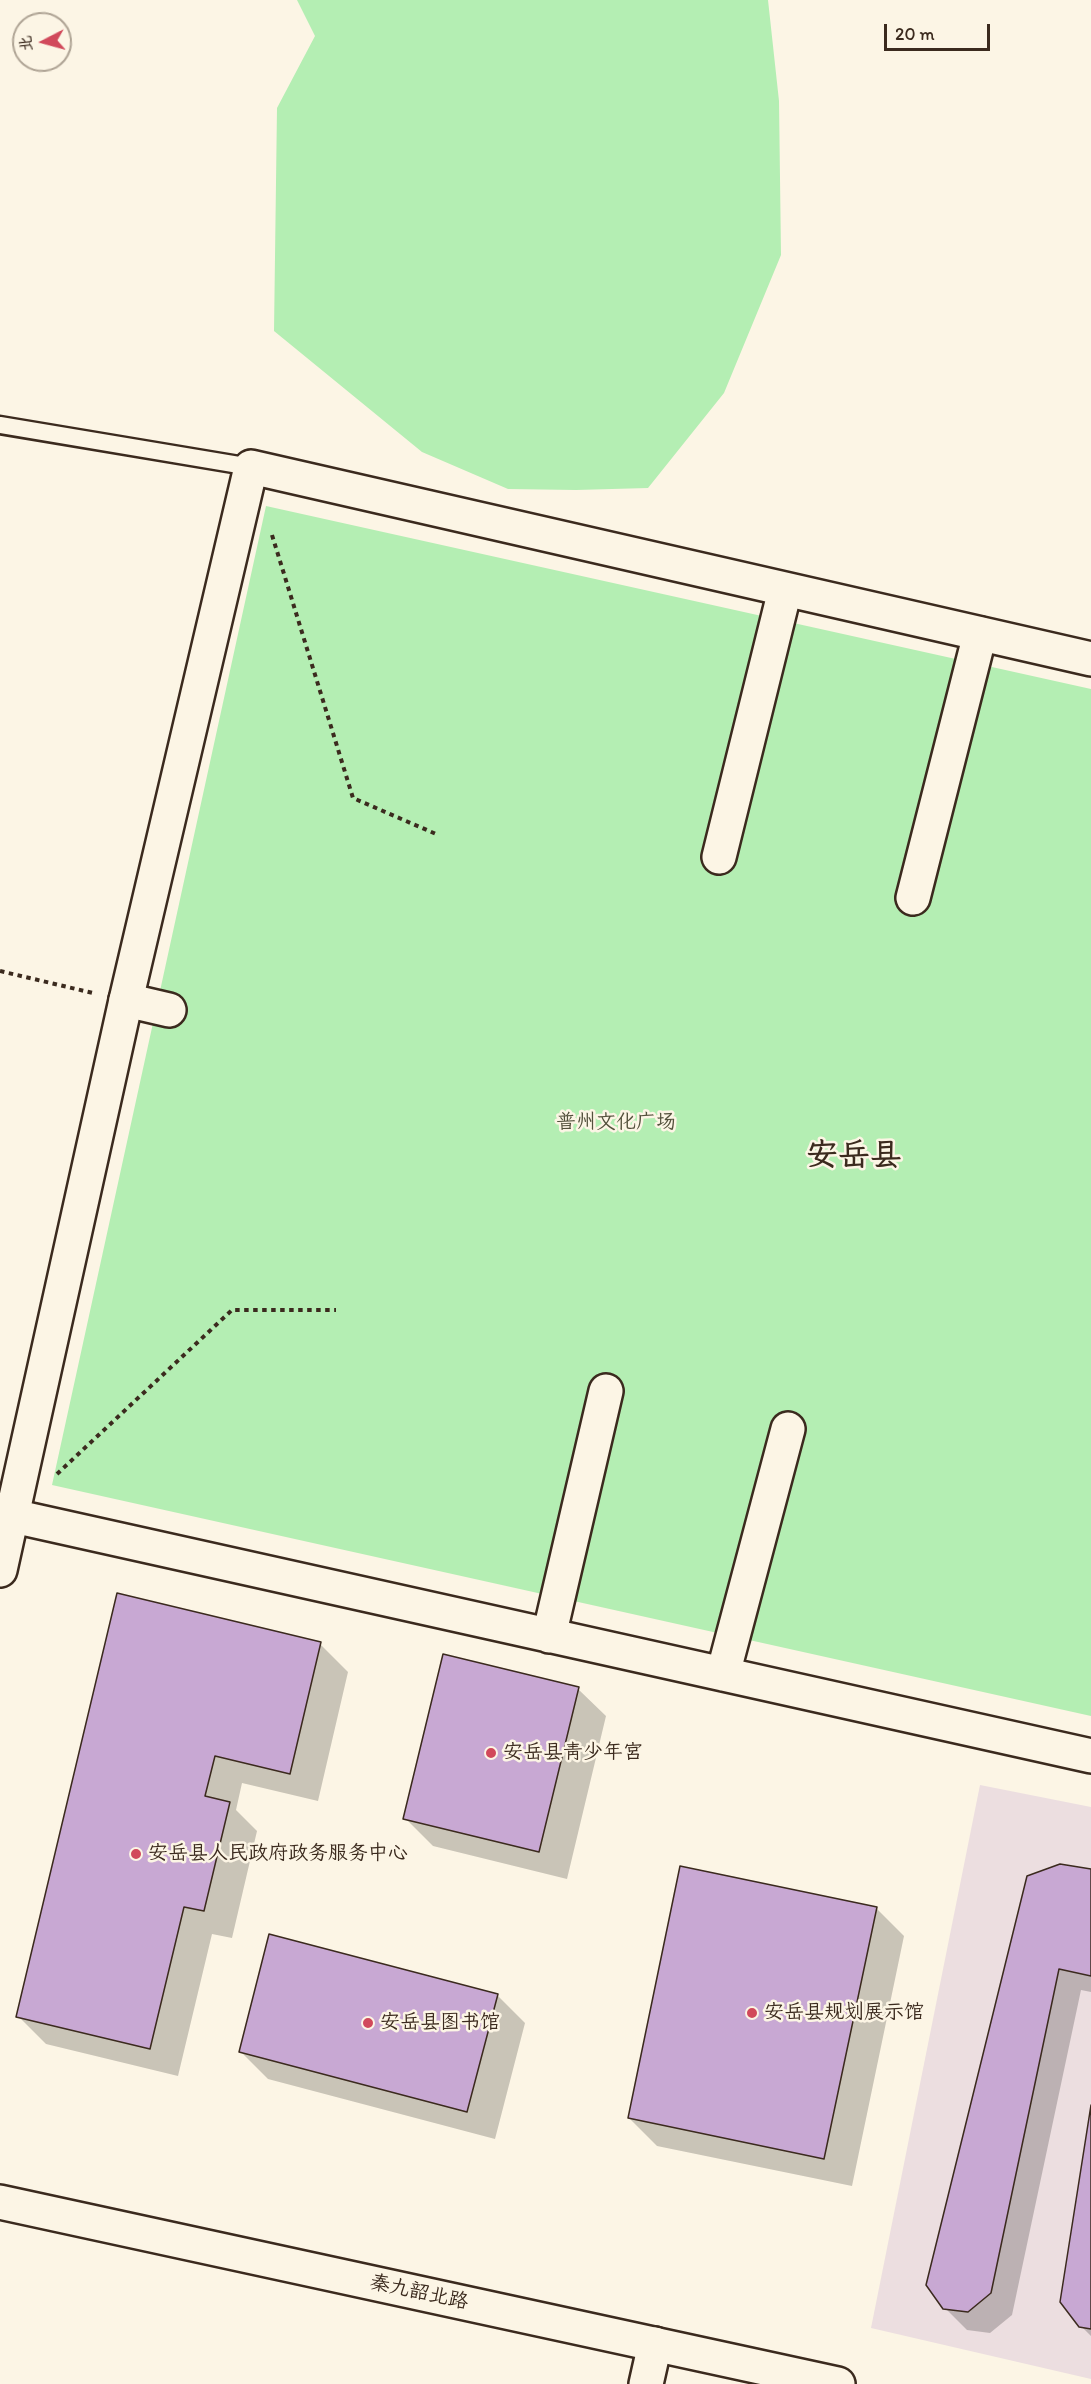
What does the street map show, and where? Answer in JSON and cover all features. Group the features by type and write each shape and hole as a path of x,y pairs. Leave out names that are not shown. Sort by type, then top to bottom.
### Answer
{"street":[{"path":"0,1570 6,1514 251,468 1091,659"},
{"path":"718,856 785,590"},
{"path":"913,898 980,634"},
{"path":"126,1000 169,1010"},
{"path":"549,1636 606,1390"},
{"path":"723,1674 788,1430"},
{"path":"6,1514 1091,1756"},
{"name":"秦九韶北路","path":"0,2202 838,2384"},
{"path":"646,2384 655,2344"}],"lane":[{"path":"0,425 251,468"}],"path":[{"path":"269,524 353,798 436,834"},
{"path":"0,971 126,1000"},
{"path":"55,1476 232,1310 336,1310"}],"shaded area":[{"path":"980,1785 1091,1807 1091,2379 871,2328"}],"green space":[{"path":"297,0 768,0 779,101 781,255 724,393 648,488 508,489 422,452 274,331 277,108 315,36"},
{"name":"普州文化广场","path":"266,506 1091,689 1091,1716 52,1485"}],"building":[{"name":"安岳县人民政府政务服务中心","path":"117,1593 321,1642 290,1774 215,1756 205,1796 230,1802 204,1911 184,1907 150,2049 16,2017"},
{"name":"安岳县青少年宫","path":"443,1654 579,1687 539,1852 403,1819"},
{"path":"1060,1864 1091,1869 1091,1976 1059,1969 991,2293 968,2312 943,2309 926,2285 1027,1876"},
{"name":"安岳县规划展示馆","path":"680,1866 877,1907 824,2159 628,2118"},
{"name":"安岳县图书馆","path":"269,1934 498,1994 467,2112 239,2052"},
{"path":"1091,2105 1091,2329 1079,2327 1060,2302"}],"place":[{"name":"安岳县青少年宫","path":"491,1753"},
{"name":"安岳县人民政府政务服务中心","path":"136,1854"},
{"name":"安岳县规划展示馆","path":"752,2013"},
{"name":"安岳县图书馆","path":"368,2023"}],"district":[{"name":"安岳县","path":"854,1157"}]}
